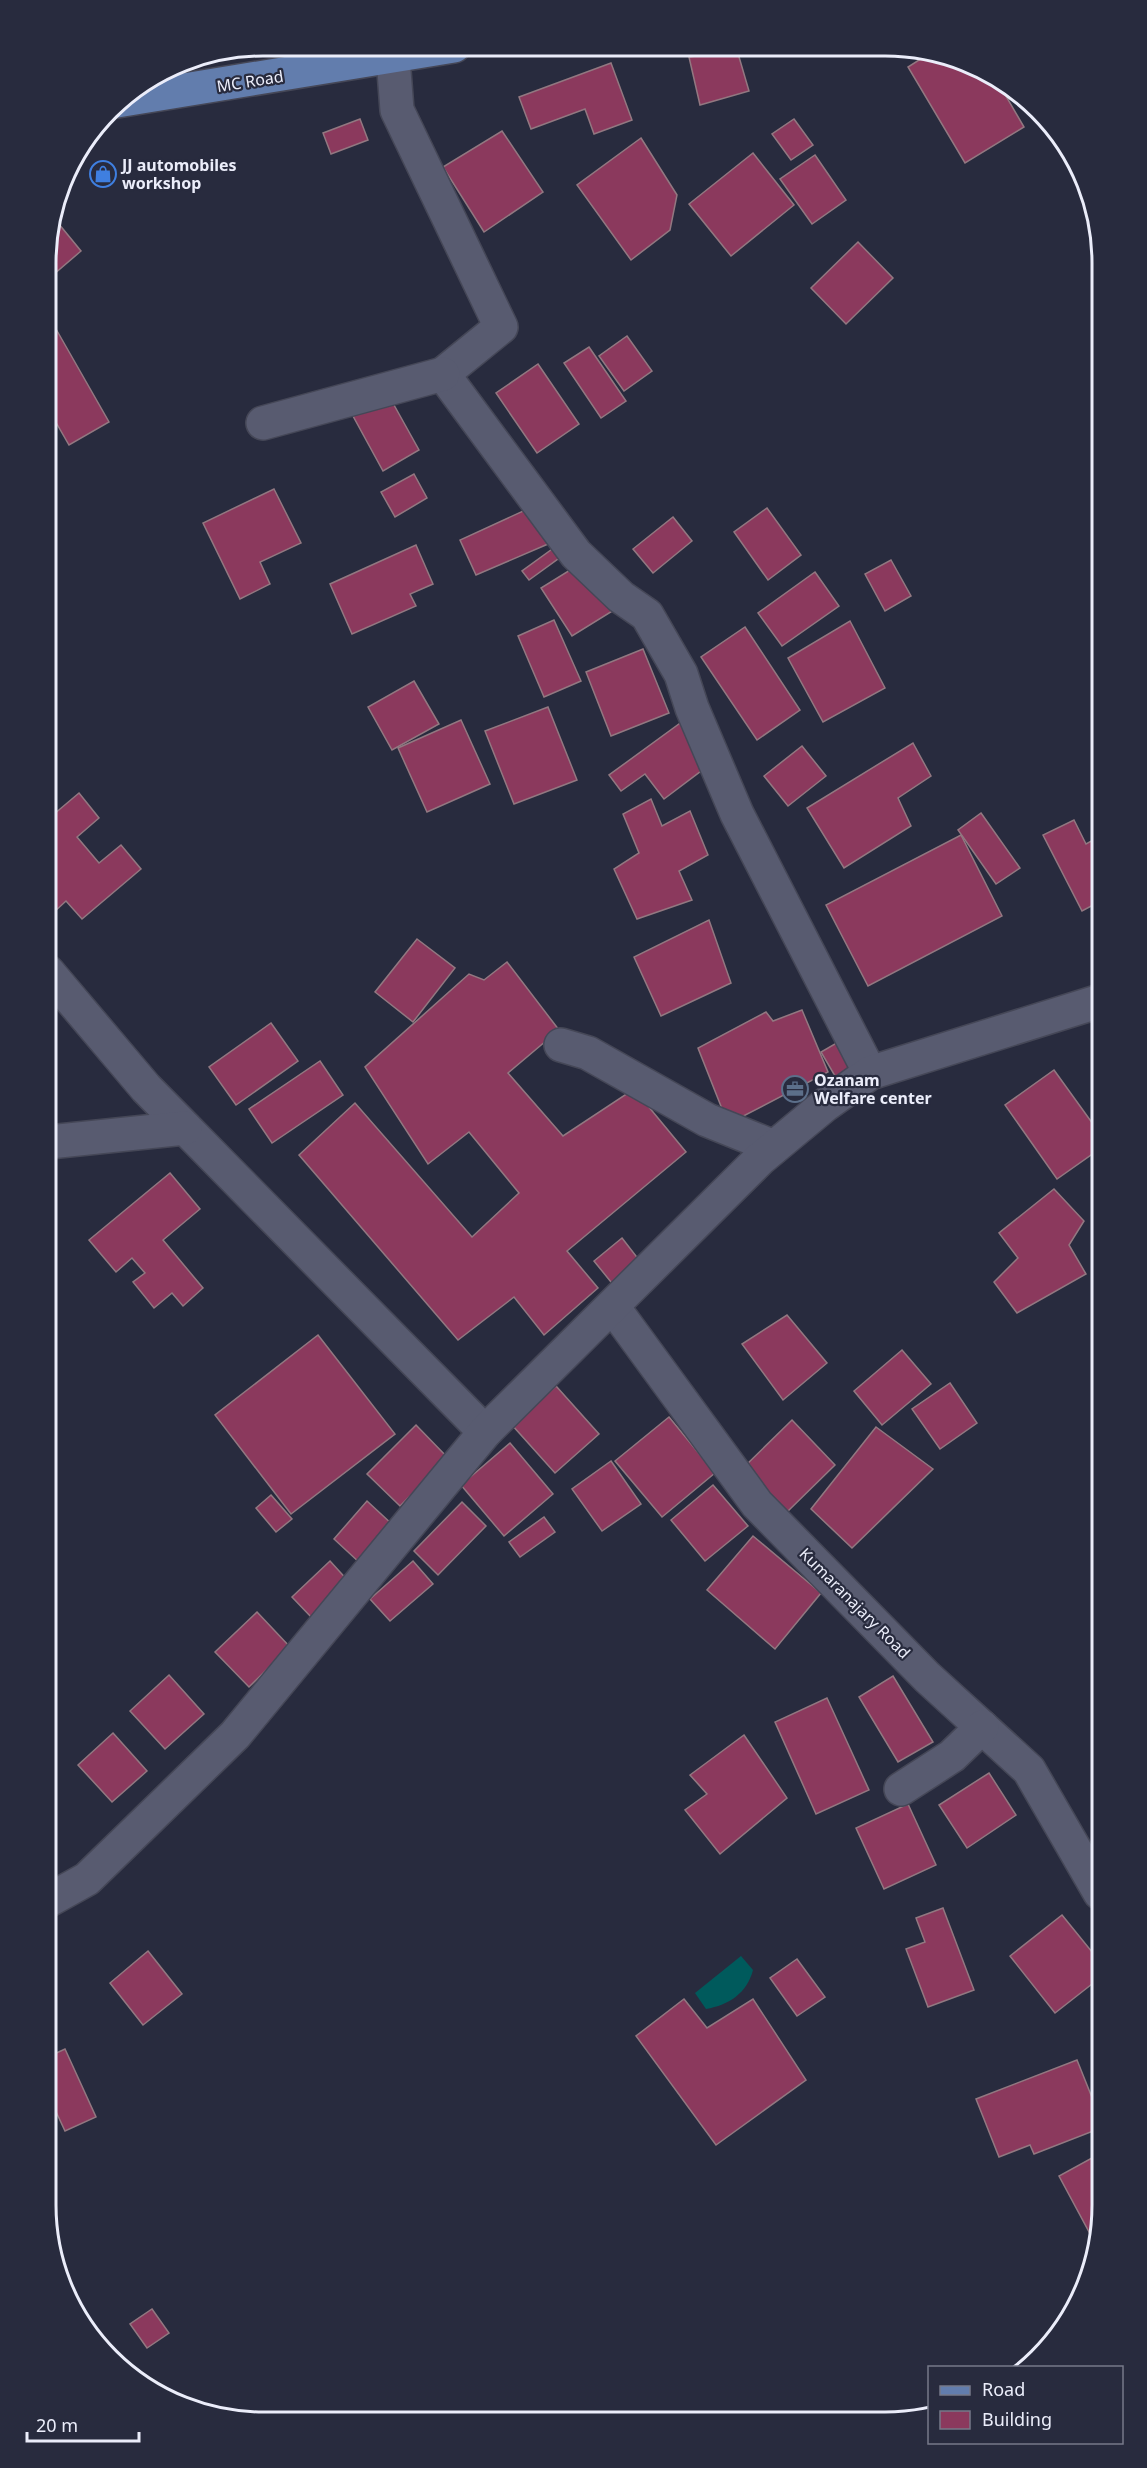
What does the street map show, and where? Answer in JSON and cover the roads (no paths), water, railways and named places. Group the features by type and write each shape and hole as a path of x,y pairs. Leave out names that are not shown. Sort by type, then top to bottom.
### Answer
{"main road":[{"name":"MC Road","path":"138,98 403,56"}],"street":[{"path":"263,423 443,374 501,327 397,110 393,58"},
{"path":"443,374 576,554 621,597 647,615 681,674 692,708 737,814 870,1073"},
{"path":"56,981 146,1088 484,1432"},
{"path":"56,1896 87,1879 235,1735 484,1432 774,1147 825,1105 870,1073 1092,1004"},
{"path":"561,1045 588,1053 707,1120 774,1147"},
{"path":"56,1141 185,1128"},
{"name":"Kumaranajary Road","path":"613,1307 757,1504 927,1677 1029,1770 1091,1878"},
{"path":"901,1789 952,1756 982,1727"}],"place":[{"name":"JJ automobiles workshop","path":"103,174"},
{"name":"Ozanam Welfare center","path":"795,1089"}]}
